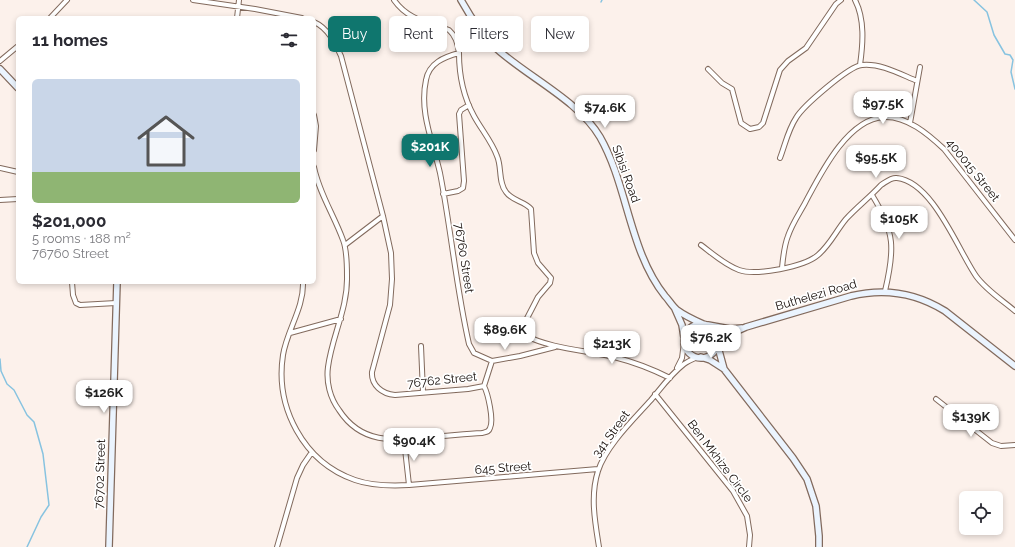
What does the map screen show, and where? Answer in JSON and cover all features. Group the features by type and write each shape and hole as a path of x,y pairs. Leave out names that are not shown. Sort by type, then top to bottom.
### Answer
{"street":[{"path":"52,16 67,0"},
{"path":"193,0 239,6 292,16"},
{"path":"237,16 239,0"},
{"path":"394,0 405,13 412,17 449,30 457,40 461,80 469,105 498,157 504,189 512,198 525,204 531,209 534,253 538,264 551,278 550,283 538,297 523,326 523,333 536,341 626,360 652,369 670,378"},
{"name":"Sibisi Road","path":"462,0 479,29 489,41 508,58 573,107 593,127 608,154 648,270 675,309 682,325 685,340"},
{"path":"708,69 722,83 732,89 741,123 750,129 760,127 763,123 780,70 788,61 806,48 836,4 841,0"},
{"path":"855,0 859,11 862,28 860,65"},
{"name":"76762 Street","path":"316,23 326,30 341,56 383,216 391,253 391,293 387,318 372,377 375,384 387,394 395,395 468,389 484,386 488,397 491,427 488,431 482,433 404,440 382,440 359,431 348,423 334,404 329,388 328,367 341,319 347,288 345,245 327,206 316,173"},
{"path":"0,61 16,48"},
{"name":"76760 Street","path":"459,53 438,62 431,69 426,79 426,117 439,172 469,344 474,352 492,361"},
{"path":"780,158 792,124 798,114 835,80 846,72 860,65 876,66 918,81"},
{"path":"910,123 920,67"},
{"path":"0,69 16,86"},
{"path":"443,194 458,191 463,188 464,181 459,114 461,110 469,105"},
{"name":"400015 Street","path":"782,268 787,236 821,173 845,141 861,125 875,119 890,117 910,123 932,138 944,149 1015,240"},
{"path":"0,168 16,172"},
{"path":"701,245 718,258 740,270 747,272 782,268 805,263 819,254 847,218 872,194 887,181 897,178 909,182 922,192 943,218 976,276 990,291 1015,311"},
{"path":"872,194 886,220 891,240 891,263 884,291"},
{"path":"0,200 16,199"},
{"path":"345,245 383,216"},
{"path":"72,284 73,295 76,303 80,305 116,303"},
{"name":"76702 Street","path":"109,547 117,284"},
{"name":"645 Street","path":"302,284 301,297 283,353 281,367 283,396 291,422 298,434 312,452 331,468 354,479 384,486 598,469"},
{"name":"Buthelezi Road","path":"700,357 712,354 718,344 728,335 746,327 862,293 884,291 900,293 933,304 945,311 1015,366"},
{"name":"Sibisi Road","path":"675,309 705,325"},
{"path":"290,332 341,319"},
{"path":"724,369 710,360 688,352 685,340 689,329 693,326 705,325 716,332 718,353 724,369 793,458 806,479 816,506 819,547"},
{"name":"Buthelezi Road","path":"705,325 730,329 746,327"},
{"name":"341 Street","path":"599,547 594,502 598,469 610,448 676,370 682,358 685,340"},
{"path":"421,346 422,392"},
{"path":"484,386 492,361 520,356 556,346"},
{"name":"341 Street","path":"676,370 684,363 700,357"},
{"name":"Ben Mkhize Circle","path":"656,394 733,491 747,516 750,535 749,547"},
{"path":"936,399 992,443 1001,446 1015,445"},
{"path":"404,440 409,485"},
{"path":"277,547 297,478 303,465 312,452"}],"waterway":[{"path":"974,0 987,12 994,35 1005,54 1010,55 1013,60 1011,72 1015,89"},
{"path":"0,359 1,371 7,384 14,390 27,415 34,422 43,454 49,505 41,517 27,547"}]}
